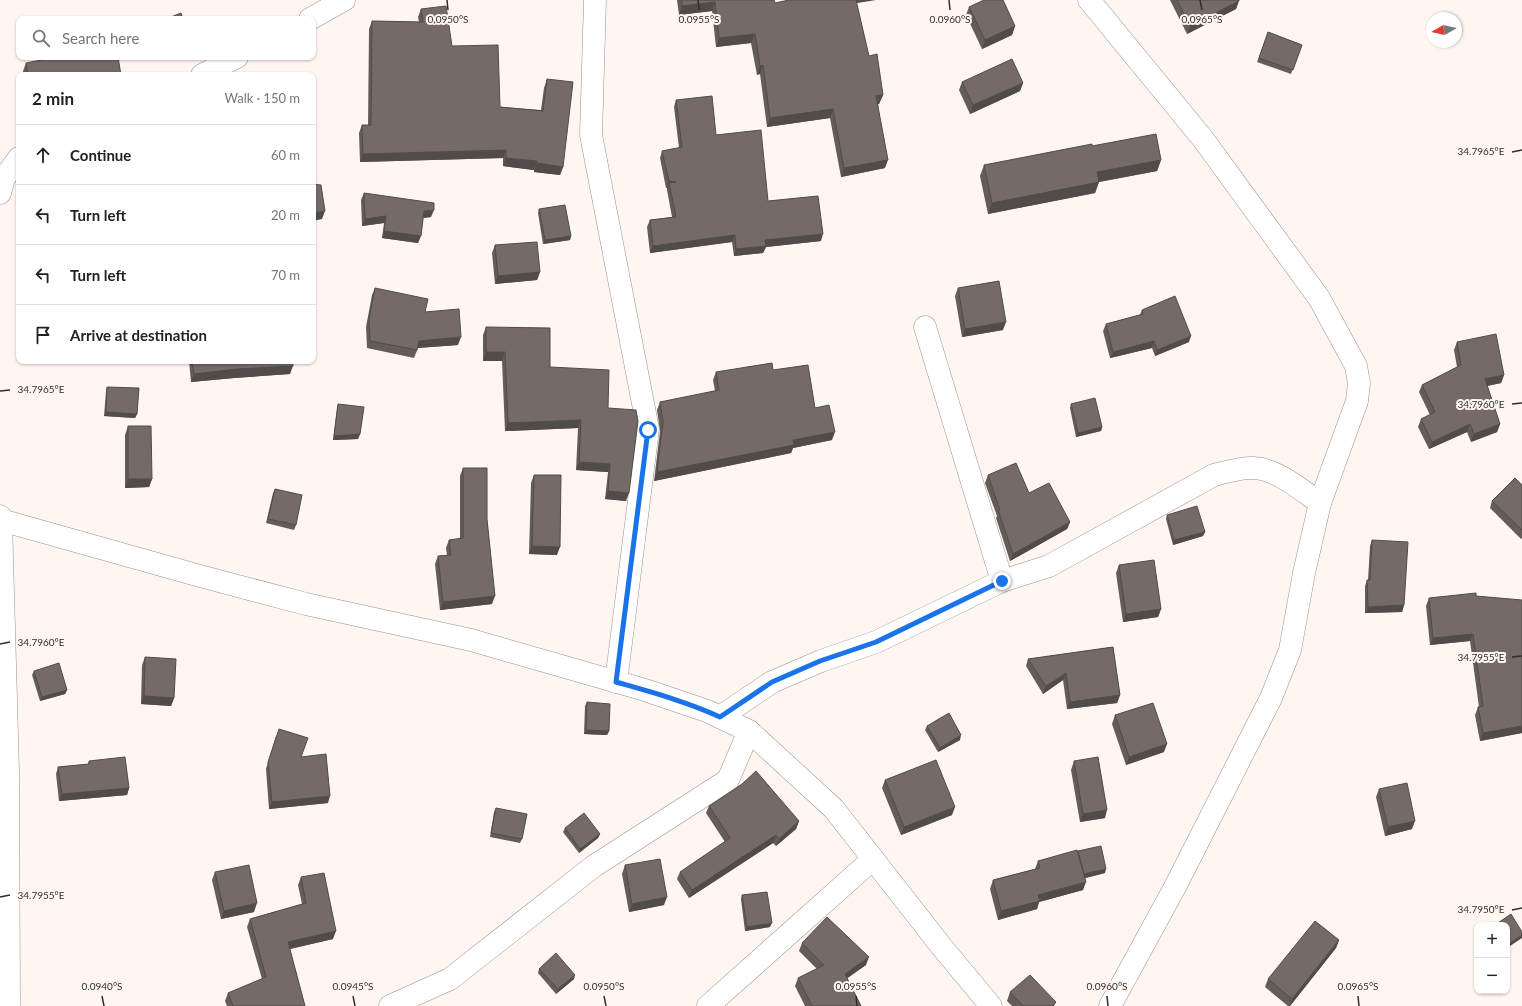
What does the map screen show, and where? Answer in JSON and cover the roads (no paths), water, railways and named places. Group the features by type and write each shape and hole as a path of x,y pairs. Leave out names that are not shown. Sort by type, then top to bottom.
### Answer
{"street":[{"path":"315,16 344,0"},
{"path":"595,0 591,135 648,430 616,682"},
{"path":"1089,0 1204,139 1320,298 1356,366 1360,383 1357,401 1320,502 1304,573 1290,650 1271,698 1175,886 1110,1006"},
{"path":"208,72 231,60"},
{"path":"0,193 4,178 16,162"},
{"path":"925,326 1002,581"},
{"path":"720,717 772,682 820,661 876,642 1002,581 1048,566 1214,475 1233,470 1253,468 1270,471 1320,502"},
{"path":"9,1006 8,772 1,518 200,576 299,602 471,640 693,706 749,731 834,808 941,946 992,1006"},
{"path":"390,1006 450,979 594,866 728,780 749,731"},
{"path":"708,1006 874,859"}]}
